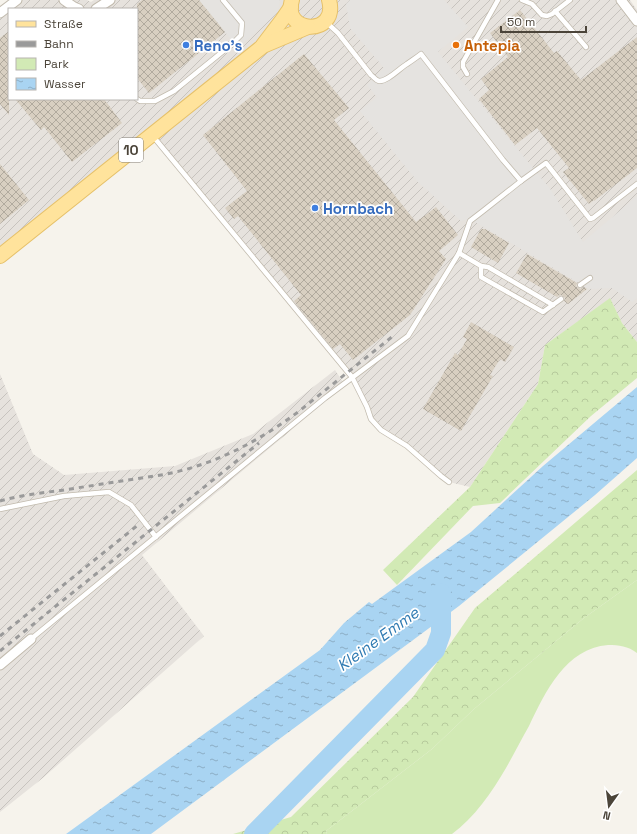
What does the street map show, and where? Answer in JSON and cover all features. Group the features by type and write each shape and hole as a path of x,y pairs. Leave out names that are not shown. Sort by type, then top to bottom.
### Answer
{"main road":[{"name":"10","path":"292,3 292,14 295,19 300,24 308,27"},
{"name":"10","path":"263,46 282,20 292,3"},
{"path":"325,21 328,17 331,3"},
{"name":"10","path":"0,256 263,46 308,27 319,25 325,21"}],"street":[{"path":"0,13 17,0"},
{"path":"64,0 77,8"},
{"path":"98,8 110,0"},
{"path":"620,0 637,21"},
{"path":"0,665 31,639"}],"lane":[{"path":"138,100 155,101 174,91 241,35 242,23 223,0"},
{"path":"467,74 462,67 463,62 498,0"},
{"path":"522,0 532,4 542,15 548,16 570,0"},
{"path":"556,11 586,48"},
{"path":"325,21 338,33 379,81 384,80 421,54 499,155 521,181"},
{"path":"151,134 352,378 372,419 381,430 407,446 449,482"},
{"path":"31,639 319,403 408,336 459,252 470,221 521,181 546,163 590,219 637,184"},
{"path":"459,252 481,266 488,267 553,305"},
{"path":"481,266 481,277 543,312 561,299"},
{"path":"580,285 590,278"},
{"path":"0,509 64,496 109,492 131,505 156,537"}],"shaded area":[{"path":"9,0 87,0 91,2 94,0 630,0 637,10 637,342 622,323 610,299 545,345 538,384 470,487 449,482 407,446 381,430 372,419 352,377 151,134 0,256 0,6"},
{"path":"199,0 280,0 278,12 238,48"},
{"path":"350,0 444,0 468,27 438,52 551,190 583,242 637,196 637,298 632,302 612,288 589,289 470,219 461,221 418,182 360,111 377,97 367,85 384,68 350,28 346,4"},
{"path":"335,370 345,385 142,555 204,636 44,777 0,812 0,374 33,454 64,475 175,466 253,434"}],"green space":[{"path":"610,298 622,323 637,342 637,378 591,416 500,503 473,506 397,585 383,570 470,487 538,384 545,345"},
{"path":"637,470 637,580 584,618 474,709 432,749 326,831 327,834 233,834 291,817 413,697 475,608"},
{"path":"637,580 637,653 623,646 608,645 593,648 580,654 569,663 550,686 542,699 529,726 495,786 482,804 460,828 452,834 327,834 326,831 432,749 474,709 584,618"}],"water":[{"name":"Kleine Emme","path":"637,387 637,458 595,495 459,606 151,834 66,834 320,650 344,623 369,602 372,604 471,532 543,466"}],"building":[{"path":"142,0 199,0 225,32 149,93 138,79 137,4"},
{"path":"520,10 554,53 557,51 581,80 637,37 637,168 589,204 563,172 569,168 537,128 515,145 479,99 489,90 481,79 508,57 490,33"},
{"path":"8,32 9,115 0,104 0,38"},
{"name":"Hornbach","path":"304,54 349,108 334,120 416,222 436,207 458,235 439,251 446,259 410,315 353,360 340,344 333,349 294,301 301,295 238,216 234,219 225,208 247,191 203,135"},
{"path":"16,100 105,100 122,123 72,162 44,127 41,130"},
{"path":"0,164 29,200 0,224"},
{"path":"481,229 485,229 509,243 498,263 471,247"},
{"path":"527,254 577,283 576,286 578,288 581,289 584,287 587,289 568,304 564,301 565,298 563,296 560,295 557,297 516,273"},
{"path":"471,322 514,347 505,362 500,359 490,375 493,376 461,431 423,409 455,353 458,355 467,339 463,337"}],"waterway":[{"path":"254,834 435,650 441,633 441,593"}],"railway":[{"path":"0,501 28,495 166,474 224,456 262,436 298,412 393,336"},
{"path":"0,651 259,443"},
{"path":"0,636 138,525"}],"place":[{"name":"Reno's","path":"186,45"},
{"name":"Antepia","path":"456,45"},
{"name":"Hornbach","path":"315,208"}]}
